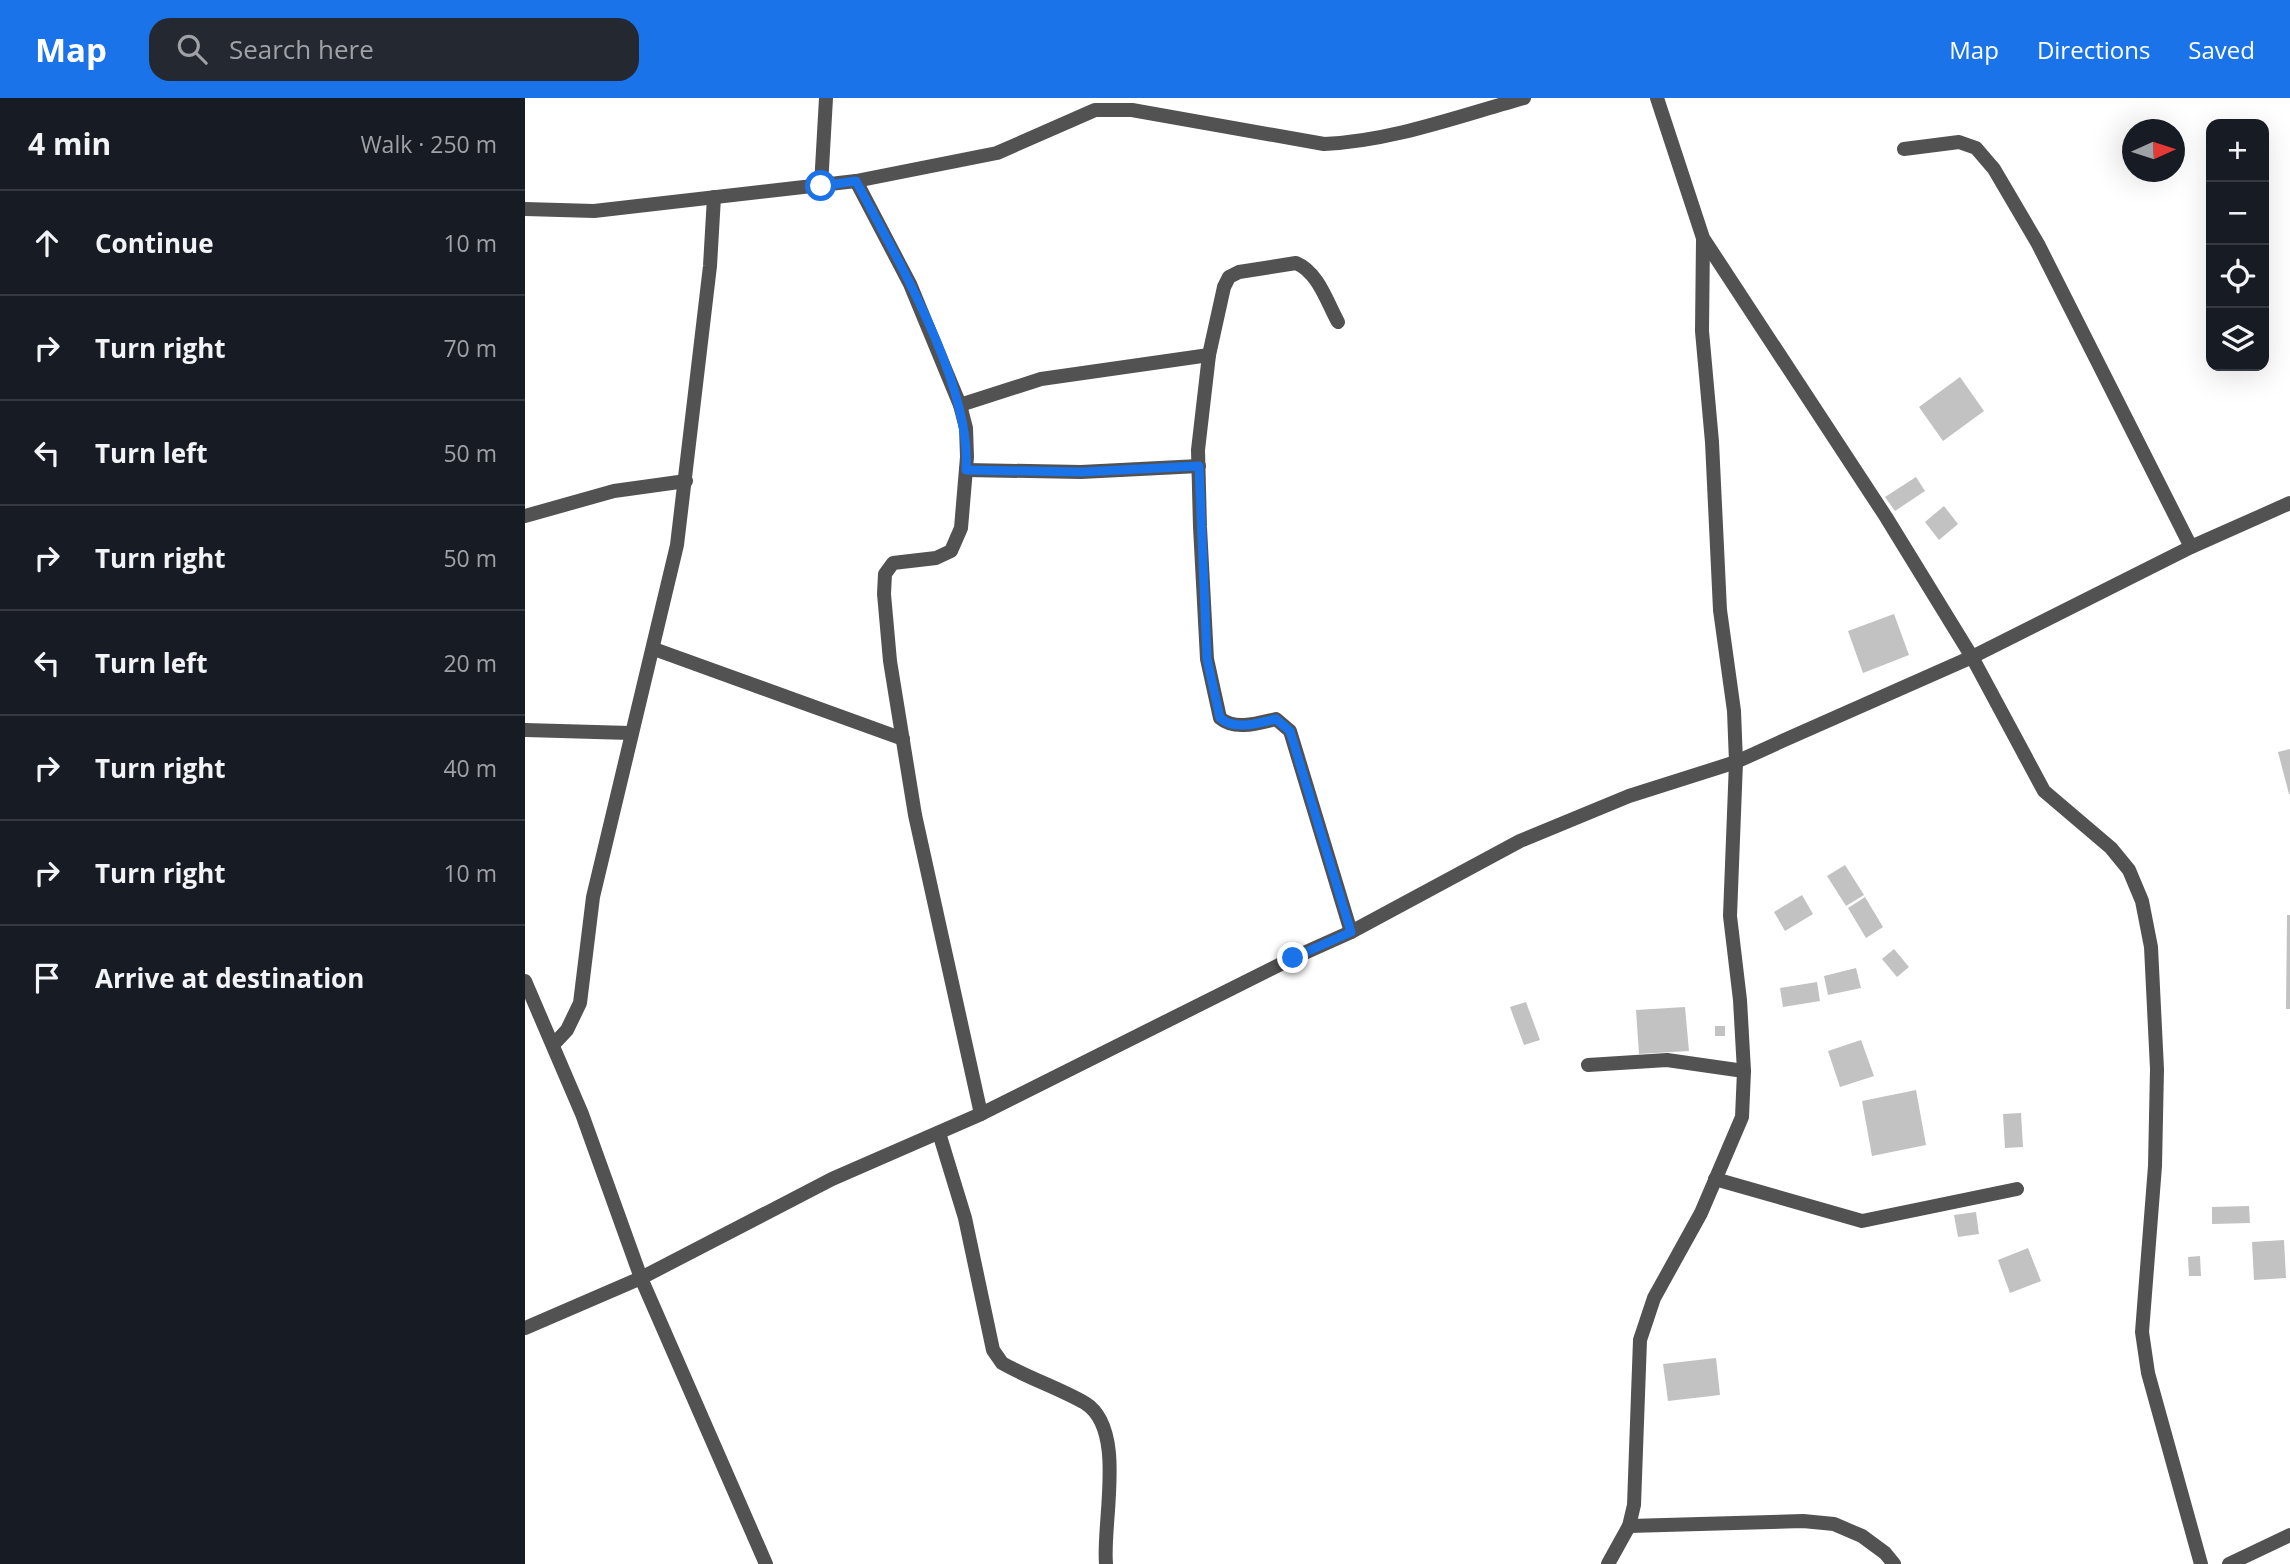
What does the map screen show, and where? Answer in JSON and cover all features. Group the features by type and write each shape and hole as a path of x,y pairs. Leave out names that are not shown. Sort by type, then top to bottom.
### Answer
{"street":[{"path":"821,186 826,98"},
{"path":"525,209 594,211 856,181 997,153 1095,110 1132,110 1324,144 1351,143 1524,98"},
{"path":"1657,98 1703,239 1885,517 1972,657 2044,792 2111,848 2129,870 2142,901 2151,947 2157,1069 2155,1166 2142,1332 2148,1373 2201,1564"},
{"path":"1904,149 1959,142 1976,148 1994,169 2043,255 2192,547"},
{"path":"856,181 910,284 960,405 965,428 966,470 961,528 951,551 936,558 893,563 885,573 884,594 890,661 917,828 981,1114"},
{"path":"553,1045 567,1030 580,1003 593,897 677,545 715,197"},
{"path":"1608,1564 1629,1525 1635,1505 1640,1340 1654,1298 1701,1213 1742,1117 1744,1071 1740,1000 1730,916 1736,762 1734,711 1720,610 1712,442 1702,331 1703,239"},
{"path":"1338,322 1312,274 1304,266 1296,263 1239,272 1229,277 1224,287 1209,355 1199,466 1207,659 1220,718 1226,723 1251,725 1276,719 1290,731 1351,932"},
{"path":"960,405 1041,379 1209,355"},
{"path":"966,470 1081,472 1199,466"},
{"path":"525,516 614,491 686,481"},
{"path":"525,1328 641,1278 832,1179 981,1114 1280,964 1351,932 1520,841 1629,796 1736,762 1972,657 2192,547 2290,503"},
{"path":"654,649 903,739"},
{"path":"525,730 630,733"},
{"path":"525,981 582,1114 641,1278 766,1564"},
{"path":"1588,1065 1667,1060 1744,1071"},
{"path":"939,1133 965,1218 993,1350 1002,1363 1087,1405 1105,1427 1109,1463 1106,1564"},
{"path":"1715,1180 1862,1221 2017,1189"},
{"path":"1629,1525 1803,1521 1834,1524 1861,1536 1885,1553 1894,1564"},
{"path":"2229,1564 2290,1535"}],"building":[{"path":"1960,377 1984,411 1943,441 1919,407"},
{"path":"1916,477 1925,491 1895,511 1885,497"},
{"path":"1944,506 1958,524 1939,540 1925,522"},
{"path":"1894,614 1909,655 1863,673 1848,631"},
{"path":"2290,749 2290,794 2289,794 2278,752"},
{"path":"1845,865 1864,895 1846,906 1827,876"},
{"path":"1802,895 1813,914 1785,931 1774,912"},
{"path":"1865,897 1883,927 1866,938 1848,908"},
{"path":"2287,915 2290,915 2290,1009 2286,1009"},
{"path":"1894,949 1909,967 1897,977 1882,959"},
{"path":"1856,968 1861,988 1828,995 1824,976"},
{"path":"1817,982 1820,1001 1783,1007 1780,988"},
{"path":"1526,1002 1540,1040 1524,1045 1510,1007"},
{"path":"1685,1007 1689,1051 1639,1054 1636,1010"},
{"path":"1715,1026 1725,1026 1725,1036 1715,1036"},
{"path":"1861,1040 1874,1076 1840,1087 1828,1051"},
{"path":"1916,1090 1926,1145 1872,1156 1862,1101"},
{"path":"2021,1113 2023,1147 2005,1148 2003,1114"},
{"path":"2249,1206 2250,1223 2212,1224 2212,1207"},
{"path":"1976,1212 1979,1234 1958,1237 1954,1215"},
{"path":"2284,1240 2286,1278 2254,1280 2252,1242"},
{"path":"2028,1248 2041,1281 2010,1293 1998,1260"},
{"path":"2200,1256 2201,1276 2189,1276 2188,1257"},
{"path":"1716,1358 1720,1395 1668,1401 1663,1364"}],"route":[{"path":"821,186 856,181 910,284 960,405 965,428 966,470 1081,472 1199,466 1207,659 1220,718 1226,723 1251,725 1276,719 1283,722 1290,731 1351,932 1293,958"}]}
